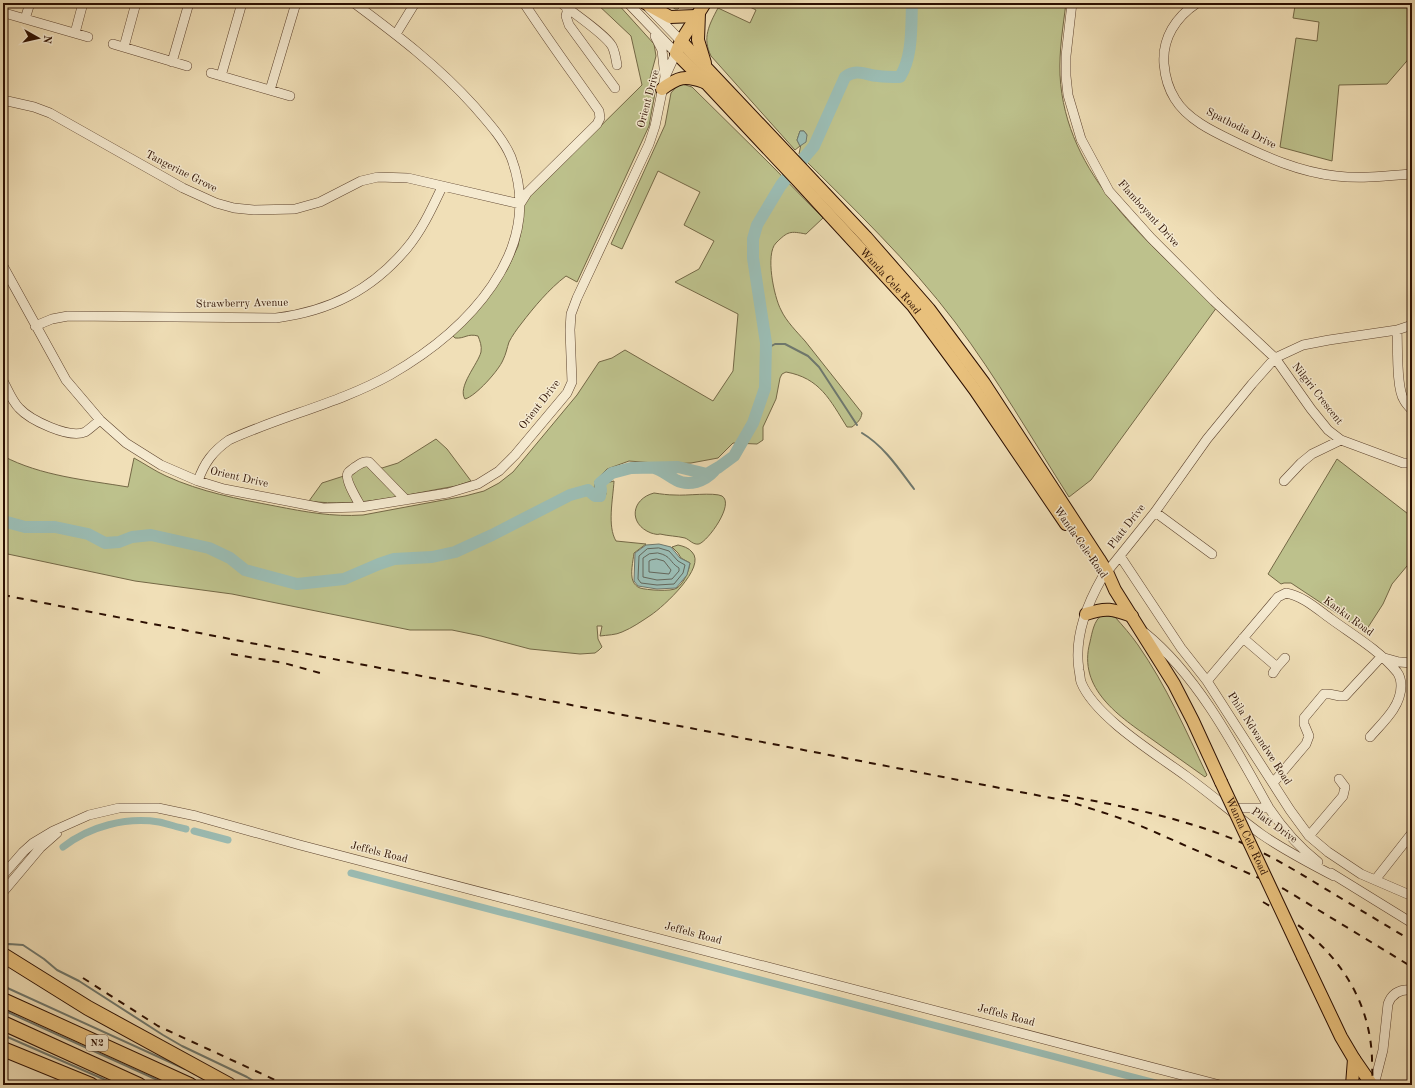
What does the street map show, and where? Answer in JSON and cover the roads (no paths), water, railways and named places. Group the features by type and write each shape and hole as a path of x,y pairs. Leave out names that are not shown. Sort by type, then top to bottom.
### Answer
{"highway":[{"path":"4,954 88,1008 229,1085"},
{"name":"N2","path":"3,1000 190,1085"},
{"name":"N2","path":"3,1023 140,1085"},
{"path":"3,1049 90,1085"}],"main road":[{"path":"644,3 670,17 700,10"},
{"path":"676,53 681,41 700,10"},
{"path":"700,10 698,40 708,70"},
{"name":"Wanda Cele Road","path":"681,41 787,161"},
{"name":"Wanda Cele Road","path":"676,53 904,278 956,344 984,383 1020,437 1104,575 1142,631 1174,684 1193,721 1341,1037 1369,1082"},
{"path":"662,89 671,83 685,78 692,78 707,84"},
{"path":"1086,614 1097,610 1112,609 1132,616"},
{"path":"1352,1085 1354,1059"}],"street":[{"path":"25,19 30,3"},
{"path":"75,33 83,3"},
{"path":"124,47 136,3"},
{"path":"172,62 189,3"},
{"path":"221,76 242,3"},
{"path":"270,90 296,3"},
{"name":"Orient Drive","path":"198,481 207,461 217,449 229,440 358,390 389,375 437,344 476,306 501,271 516,237 520,204 517,179 510,156 488,121 440,70 354,3"},
{"path":"394,33 409,3"},
{"path":"394,33 415,3"},
{"path":"520,204 527,193 597,124 600,118 599,111 524,3"},
{"name":"Wanda Cele Road","path":"628,3 676,53"},
{"name":"Wanda Cele Road","path":"644,3 681,41"},
{"name":"Flamboyant Drive","path":"1072,3 1066,56 1068,95 1081,139 1109,191 1151,238 1214,301 1275,358"},
{"name":"Spathodia Drive","path":"1197,3 1186,10 1177,19 1170,31 1165,44 1164,60 1165,74 1168,85 1175,99 1193,118 1211,130 1255,152 1301,169 1330,175 1351,177 1412,174"},
{"path":"564,6 599,33 610,44 613,48 618,65"},
{"path":"564,6 569,25 615,88"},
{"path":"8,14 88,37"},
{"path":"650,27 662,50 665,77"},
{"path":"113,44 187,66"},
{"name":"Orient Drive","path":"3,266 66,380 100,420 126,443 162,465 198,481 224,489 323,508 361,508 448,492 478,484 499,471 515,455 567,393 572,382 570,330 572,314 580,291 649,144 655,126 665,77 676,53"},
{"path":"211,73 290,96"},
{"name":"Tangerine Grove","path":"3,100 34,107 50,113 183,188 216,203 234,208 254,210 295,209 320,202 361,181 378,176 408,178 520,204"},
{"name":"Strawberry Avenue","path":"35,326 52,319 68,316 276,318 297,315 326,307 351,296 381,275 408,247 442,187"},
{"name":"Platt Drive","path":"1334,876 1261,834 1116,725 1093,701 1081,682 1077,657 1079,634 1096,588 1104,575 1155,512 1207,439 1275,358 1303,345 1397,330 1412,325"},
{"path":"1397,330 1401,395 1412,410"},
{"name":"Nilgiri Crescent","path":"1275,358 1311,409 1328,430 1341,440 1403,463 1412,463"},
{"path":"3,382 18,407 26,415 44,425 76,434 84,432 100,420"},
{"path":"1284,481 1312,454 1341,440"},
{"path":"361,508 347,476 348,472 362,462 369,462 406,500"},
{"path":"1155,512 1212,554"},
{"name":"Phila Ndwandwe Road","path":"1120,556 1181,648 1207,681 1290,810 1309,836 1328,852 1361,874 1412,896"},
{"name":"Kanku Road","path":"1243,638 1278,598 1286,593 1293,594 1306,602 1382,657 1398,673 1401,687 1399,698 1391,713 1370,737"},
{"path":"1142,631 1169,654 1204,699 1231,740 1269,808 1294,840 1307,854 1334,876 1412,923"},
{"path":"1207,681 1243,638 1275,670 1285,658"},
{"path":"1273,783 1306,744 1309,733 1303,721 1306,714 1324,694 1341,697 1345,696 1382,657 1399,662 1412,663"},
{"path":"1309,836 1343,796 1345,787 1339,779"},
{"name":"Jeffels Road","path":"64,827 89,815 119,808 158,808 196,816 300,845 1220,1085"},
{"path":"1228,808 1269,808"},
{"path":"3,875 33,843 53,831 64,827"},
{"path":"3,892 40,848 64,827"},
{"path":"1375,880 1412,833"},
{"path":"1369,1082 1383,1050 1390,998 1400,990 1412,990"}],"water":[{"path":"800,131 804,131 807,135 806,142 800,146 797,140"},
{"path":"3,515 16,521 21,526 15,529 3,524"},
{"path":"659,544 671,547 680,558 690,563 687,575 676,588 657,589 638,586 634,581 635,553 646,545"}],"waterway":[{"path":"3,521 25,527 55,527 88,534 105,543 119,542 132,537 151,535 209,548 230,558 245,570 297,584 344,579 394,559 432,557 455,552 570,495 588,490 595,496 600,496 600,483 612,473 631,468 678,467 707,474 734,456 753,423 765,388 766,343 753,258 753,239 757,225 781,185 814,146 845,77 849,74 857,72 881,76 900,77 909,51 912,3"},
{"path":"766,349 775,344 785,344 808,356 819,367 857,425"},
{"path":"862,433 884,451 914,489"},
{"path":"654,468 676,480 686,483 696,482 706,478 714,471"},
{"path":"63,847 85,834 121,822 159,822 186,829"},
{"path":"194,831 228,840"},
{"path":"351,873 1163,1085"},
{"path":"4,945 23,945 57,970 79,981 163,1035 260,1085"},
{"path":"3,986 185,1069"},
{"path":"3,1010 162,1082"},
{"path":"3,1035 117,1085"}],"railway":[{"path":"3,595 1067,801 1141,826 1284,889 1412,967"},
{"path":"231,654 284,663 320,673"},
{"path":"1063,795 1171,818 1233,839 1282,863 1412,941"},
{"path":"1263,902 1285,916 1323,947 1339,966 1352,986 1362,1008 1369,1032 1372,1058 1372,1085"},
{"path":"83,978 158,1026 286,1085"}]}
